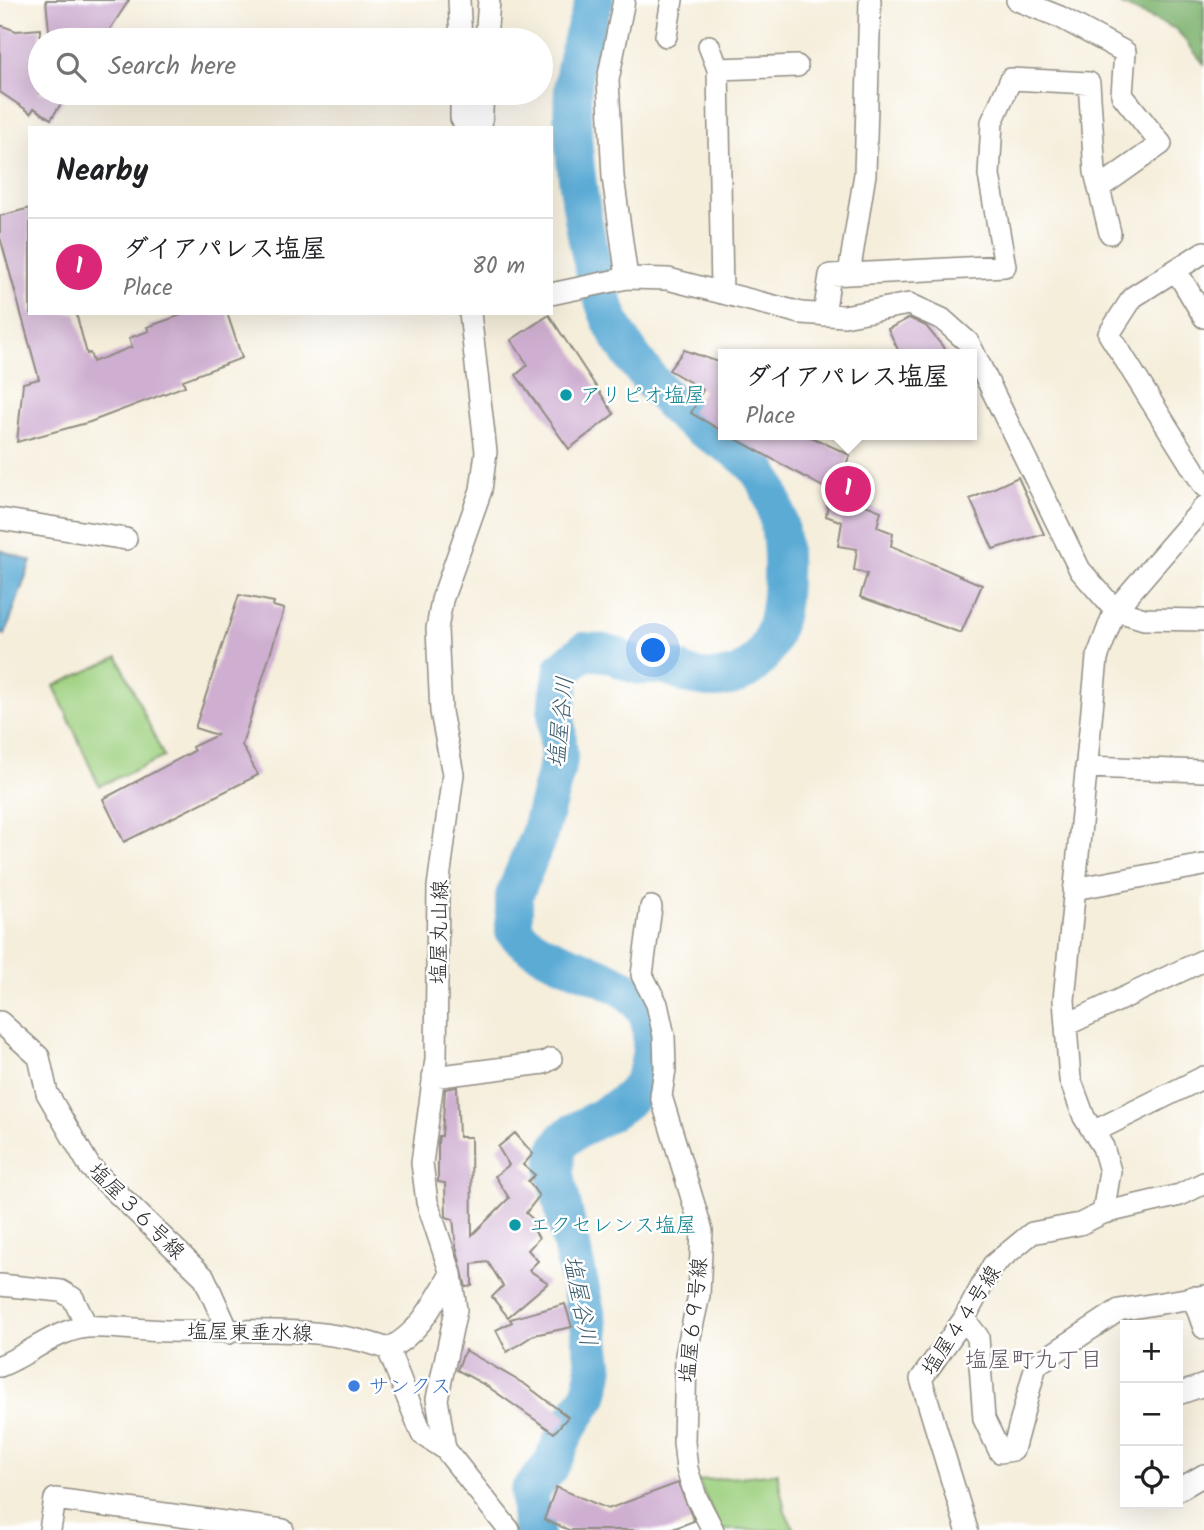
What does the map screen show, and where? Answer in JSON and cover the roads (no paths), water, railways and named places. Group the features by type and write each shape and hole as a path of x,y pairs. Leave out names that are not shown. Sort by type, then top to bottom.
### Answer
{"street":[{"path":"459,0 460,28"},
{"path":"487,28 489,0"},
{"path":"624,0 608,80 613,177 627,278"},
{"path":"666,36 672,0"},
{"path":"849,274 865,174 870,0"},
{"path":"1017,0 1060,17 1125,52 1122,94 1161,144 1099,188"},
{"path":"709,46 718,69 722,293"},
{"path":"718,69 797,66"},
{"path":"824,315 830,275 1005,266 989,176 992,122 1011,79 1089,83 1099,188 1110,233"},
{"path":"461,105 461,118 469,126"},
{"path":"481,126 482,105"},
{"path":"1204,252 1133,297 1109,334 1204,486"},
{"path":"1176,270 1204,317"},
{"path":"553,294 627,278 668,279 801,313 844,316 909,304 942,320 969,343 972,349"},
{"name":"塩屋丸山線","path":"471,315 486,452 481,490 442,600 437,629 441,712 453,774 438,887 438,1007 433,1077 422,1163 427,1202 451,1275 456,1310 437,1399 445,1449 500,1527"},
{"path":"977,359 1080,569 1115,610 1144,619 1204,620"},
{"path":"1103,1213 1110,1171 1084,1117 1070,1079 1064,1000 1097,658 1115,610 1204,507"},
{"path":"0,519 126,539"},
{"path":"1086,767 1204,771"},
{"path":"1074,889 1204,865"},
{"name":"塩屋６９号線","path":"651,907 642,975 657,1004 664,1035 665,1069 660,1096 702,1231 699,1294 686,1355 684,1442 687,1469 699,1504 713,1530"},
{"path":"1066,1025 1204,960"},
{"name":"塩屋３６号線","path":"0,1022 39,1057 47,1093 90,1167 204,1277 229,1332"},
{"path":"433,1077 544,1063 551,1059"},
{"path":"1093,1132 1204,1077"},
{"name":"塩屋４４号線","path":"967,1530 921,1379 964,1319 993,1265 1032,1233 1080,1224 1103,1213 1180,1195 1204,1183"},
{"path":"445,1449 422,1434 388,1349 407,1340 421,1324 451,1275"},
{"path":"0,1285 61,1291 74,1298 87,1327"},
{"path":"964,1319 978,1337 984,1419 1000,1452 1013,1450 1036,1366 1119,1310 1199,1296 1204,1328"},
{"name":"塩屋東垂水線","path":"0,1366 66,1333 87,1327 318,1332 362,1339 388,1349"},
{"path":"1183,1392 1204,1385"},
{"path":"1183,1487 1204,1475"},
{"path":"50,1530 55,1499 283,1530"}],"water":[{"path":"0,550 31,561 5,635 0,633"}],"waterway":[{"name":"塩屋谷川","path":"595,0 575,67 573,103 573,133 580,200 593,267 611,321 634,359 678,411 718,440"},
{"name":"塩屋谷川","path":"535,1530 531,1528 529,1492 551,1465 567,1430 589,1396 595,1372 589,1326 555,1171 557,1151 568,1136 614,1109 635,1092 648,1069 651,1034 646,1013 634,997 617,984 551,957 514,931 514,896 539,834 559,759 556,711 563,669 584,651 610,654 640,666 659,665 691,676 712,679 730,677 745,671 757,662 766,649 778,616 782,581 781,536 775,506 756,468 718,440"}],"place":[{"name":"アリピオ塩屋","path":"566,395"},
{"name":"ダイアパレス塩屋","path":"848,489"},
{"name":"エクセレンス塩屋","path":"515,1225"},
{"name":"サンクス","path":"354,1386"}],"district":[{"name":"塩屋町九丁目","path":"1034,1359"}]}
